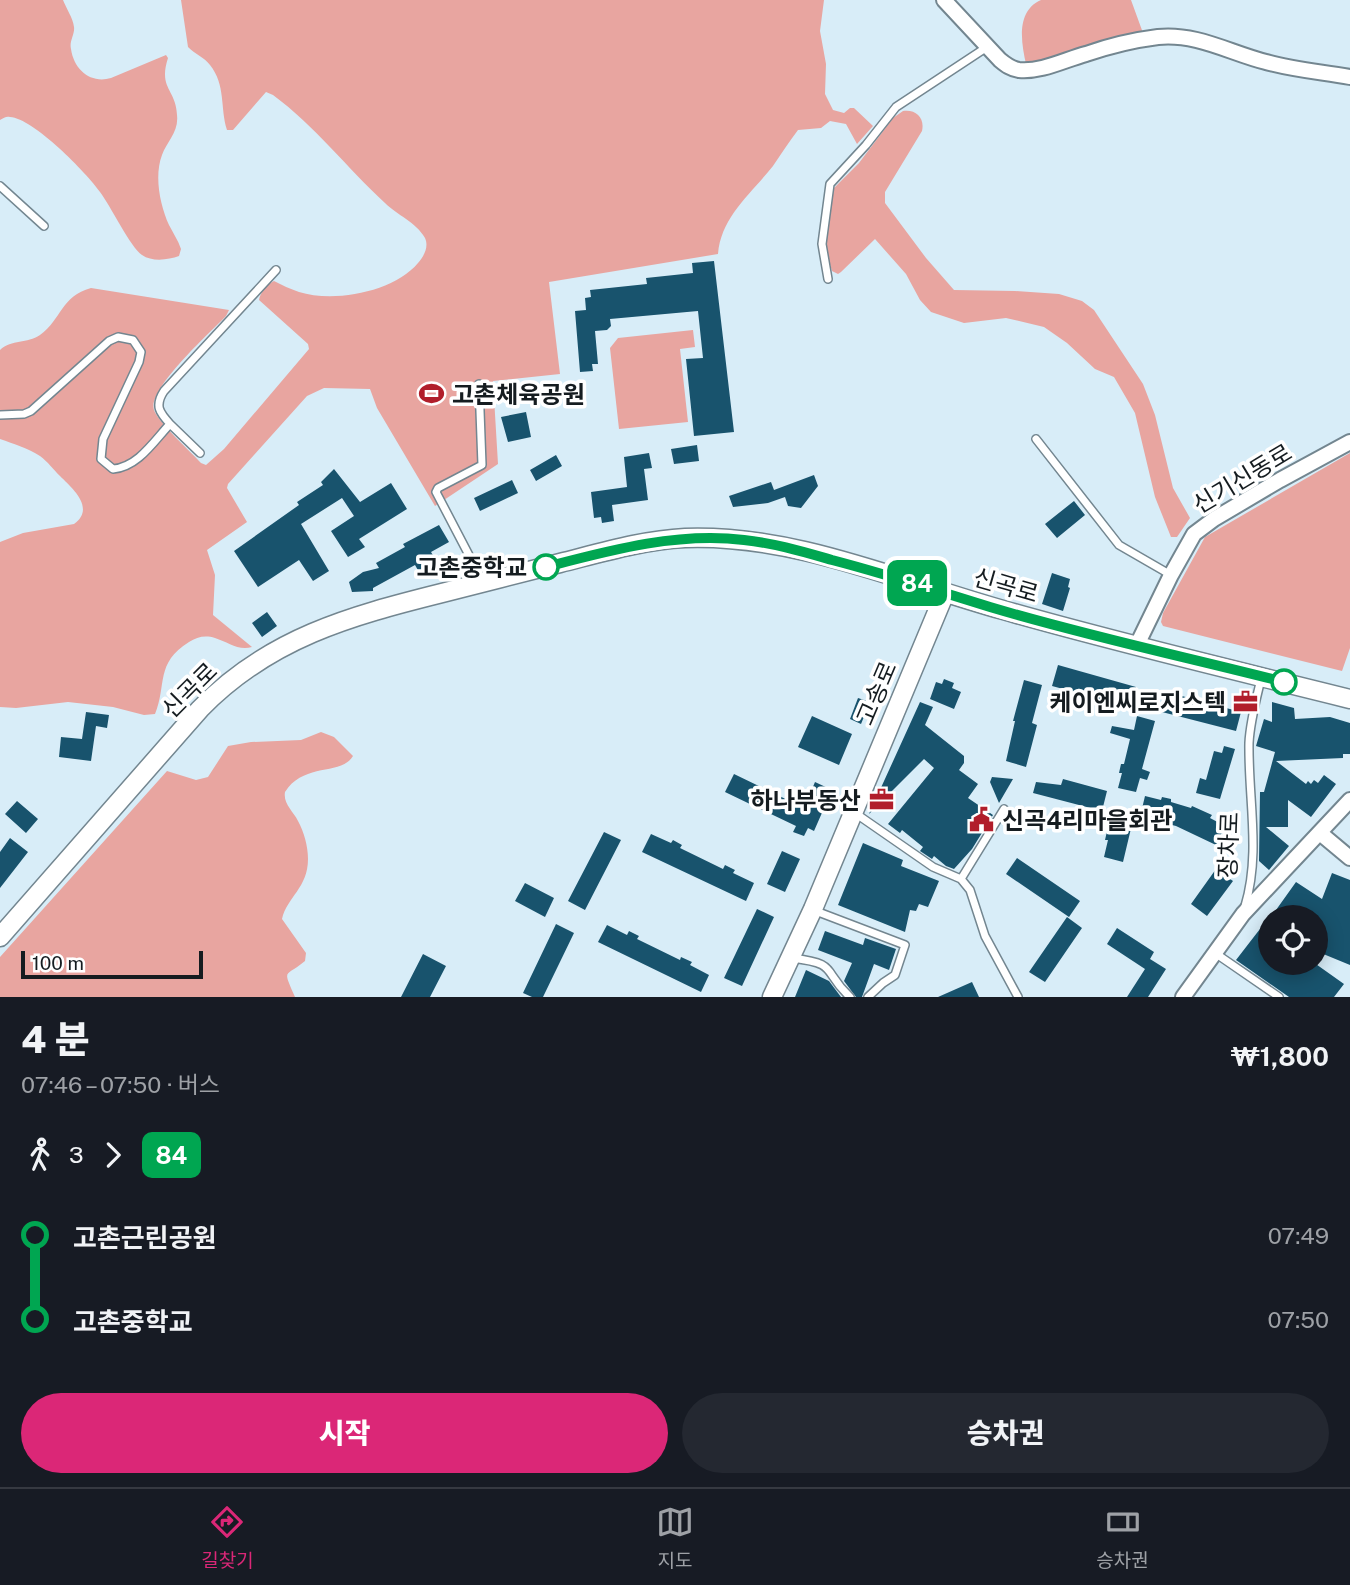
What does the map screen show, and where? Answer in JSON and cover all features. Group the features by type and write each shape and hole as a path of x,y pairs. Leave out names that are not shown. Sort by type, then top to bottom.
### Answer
{"street":[{"path":"944,0 987,47 1013,69 1028,70 1158,37 1185,36 1269,63 1350,77"},
{"name":"신기신동로","path":"1137,645 1194,534 1280,480 1350,442"},
{"name":"신곡로","path":"0,937 200,709 227,683 287,645 344,619 617,549 682,538 744,540 788,548 1044,622 1350,699"},
{"name":"고송로","path":"772,997 813,909 945,593"},
{"path":"1243,914 1350,800"},
{"path":"1320,833 1350,858"},
{"name":"장차로","path":"1183,997 1243,914"}],"lane":[{"path":"828,279 822,244 830,184 896,107 987,47"},
{"path":"0,186 44,226"},
{"path":"200,453 159,412 158,407 164,391 276,270"},
{"path":"0,415 31,411 109,341 127,337 138,345 141,352 139,362 103,439 101,459 113,469 133,464 170,424"},
{"path":"480,384 482,465 438,488 436,492 483,582"},
{"path":"1036,439 1119,545 1171,575"},
{"name":"장차로","path":"1243,914 1252,876 1250,739 1262,677"},
{"path":"961,879 1004,809"},
{"path":"853,811 933,867 961,879 970,890 985,936 1018,997"},
{"path":"813,909 905,945 895,975 868,997"},
{"path":"1214,953 1279,997"},
{"path":"791,958 811,960 827,966 850,997"}],"shaded area":[{"path":"0,0 63,0 74,27 71,46 73,57 80,69 90,77 111,78 166,55 166,83 174,99 177,121 162,155 158,181 166,217 181,249 179,256 160,260 142,255 132,244 100,192 72,160 32,126 7,117 0,120"},
{"path":"181,0 824,0 820,31 826,64 825,94 833,110 844,113 854,108 873,126 857,144 846,124 830,121 821,128 798,130 773,166 731,217 720,241 718,254 549,282 560,374 493,381 498,464 435,506 377,408 370,389 324,388 307,396 228,484 227,488 247,522 207,550 215,575 213,615 252,647 238,647 208,637 189,642 178,650 166,666 155,714 144,715 113,707 68,702 16,708 0,707 0,542 23,533 74,524 83,511 76,492 43,458 26,448 0,439 0,350 9,344 40,335 73,296 91,288 229,310 170,375 154,401 154,410 162,422 206,465 224,449 309,349 308,344 259,300 266,286 274,281 296,291 329,296 363,292 379,288 407,273 420,260 426,248 425,238 417,227 385,203 303,120 273,95 266,92 233,130 227,130 221,89 215,73 208,62 188,47"},
{"path":"1041,0 1131,0 1143,33 1046,61 1026,64 1022,37 1024,19 1033,5"},
{"path":"903,111 912,111 918,115 922,122 922,131 885,192 885,203 954,290 1059,294 1082,301 1094,310 1143,384 1155,415 1173,488 1190,518 1177,537 1171,537 1155,497 1135,413 1114,377 1095,369 1067,343 1044,327 1006,318 964,323 931,312 920,300 906,274 875,239 841,272 838,274 832,271 826,240 834,188 859,163 893,118"},
{"path":"693,330 695,347 680,349 688,422 619,429 610,348 618,338"},
{"path":"1350,453 1350,648 1342,671 1163,626 1163,613 1205,537"},
{"path":"321,732 334,737 353,756 340,766 302,777 285,792 287,804 302,830 308,854 305,878 288,904 282,919 306,953 305,961 287,977 295,997 0,997 0,957 167,771 196,780 208,777 228,746 251,742 301,740"}],"building":[{"path":"714,261 734,432 694,436 686,359 703,358 698,311 610,319 611,326 607,330 595,331 598,364 592,364 593,371 580,372 575,311 586,310 585,298 591,297 590,290 647,284 646,278 693,273 692,263"},
{"path":"526,412 531,437 508,442 501,417"},
{"path":"697,445 699,461 674,464 671,449"},
{"path":"649,453 652,468 644,469 648,500 612,505 614,521 602,523 601,517 594,518 591,492 627,487 624,457"},
{"path":"556,455 562,466 536,481 530,470"},
{"path":"334,469 360,502 391,483 407,509 359,539 365,547 348,557 331,531 354,516 342,498 301,524 329,571 313,581 299,560 258,587 234,551 299,505 297,502 323,485 321,482"},
{"path":"814,475 818,486 801,508 788,506 785,497 768,503 733,507 729,496 771,482 774,490"},
{"path":"512,480 518,493 480,511 474,498"},
{"path":"1074,501 1085,515 1057,538 1045,524"},
{"path":"439,525 449,542 431,552 437,562 419,572 415,565 373,588 373,591 352,592 349,582 363,572 379,568 376,563 405,547 403,544"},
{"path":"1052,573 1070,579 1063,611 1042,604"},
{"path":"267,612 277,626 262,637 252,623"},
{"path":"1058,665 1136,687 1130,707 1052,686"},
{"path":"944,679 954,683 952,688 961,692 954,709 930,699 936,682 942,684"},
{"path":"1024,680 1042,685 1032,723 1037,725 1026,767 1006,761"},
{"path":"1167,692 1241,712 1236,731 1162,712"},
{"path":"858,698 870,702 861,724 850,719"},
{"path":"920,702 933,707 925,725 964,756 964,763 959,770 978,784 968,798 993,815 972,849 954,869 934,856 932,859 920,851 923,847 902,830 900,833 888,824 934,768 924,759 869,814"},
{"path":"1272,702 1294,708 1295,719 1330,717 1350,723 1350,754 1343,754 1343,758 1276,761 1306,784 1308,781 1311,784 1314,780 1318,783 1324,775 1336,784 1311,817 1288,800 1288,827 1266,827 1289,846 1269,870 1259,861 1260,792 1264,792 1275,752 1256,746 1264,719 1272,722"},
{"path":"86,712 109,715 107,728 96,726 91,761 59,757 61,737 82,739"},
{"path":"812,716 852,734 839,765 798,747"},
{"path":"1137,716 1155,721 1142,769 1150,772 1147,780 1140,778 1136,792 1118,788 1122,773 1119,773 1121,764 1124,764 1130,739 1110,733 1112,726 1134,730"},
{"path":"1224,746 1235,749 1220,799 1196,793 1200,778 1206,780 1214,751 1222,753"},
{"path":"734,774 804,808 815,782 832,790 814,831 808,828 804,836 793,832 796,826 725,792"},
{"path":"992,777 1013,779 999,803 990,782"},
{"path":"1063,779 1107,791 1102,811 1033,793 1036,782 1061,785"},
{"path":"1145,796 1161,800 1162,797 1171,799 1171,802 1191,808 1192,806 1212,815 1210,818 1225,826 1216,845 1176,826 1140,817"},
{"path":"17,801 38,819 26,833 5,814"},
{"path":"1111,814 1133,820 1123,862 1104,857"},
{"path":"604,832 621,840 585,910 568,901"},
{"path":"651,834 671,843 673,840 682,845 680,848 723,869 725,865 735,870 733,873 754,883 746,901 642,852"},
{"path":"10,838 28,852 0,888 0,852"},
{"path":"863,843 903,860 901,866 939,881 928,907 919,904 916,911 910,910 905,932 838,905"},
{"path":"782,851 800,859 785,892 767,884"},
{"path":"1017,858 1080,901 1069,917 1006,874"},
{"path":"1216,869 1233,881 1207,916 1191,904"},
{"path":"1332,873 1350,880 1350,965 1328,956 1328,905 1280,905 1296,882 1322,899"},
{"path":"525,883 554,898 545,917 515,901"},
{"path":"757,909 774,917 742,986 724,978"},
{"path":"1067,917 1082,928 1045,982 1029,972"},
{"path":"556,924 574,933 543,997 532,997 523,993"},
{"path":"607,925 627,935 629,931 639,936 637,939 680,960 681,957 692,962 690,965 709,975 701,992 598,942"},
{"path":"1117,928 1154,952 1150,959 1166,969 1148,997 1127,997 1145,969 1107,944"},
{"path":"825,931 863,945 865,938 896,949 889,970 874,964 862,997 856,997 844,981 852,963 818,950"},
{"path":"1258,932 1258,975 1328,975 1328,973 1344,984 1334,997 1289,997 1236,960"},
{"path":"423,954 446,966 430,997 401,997"},
{"path":"806,970 829,981 841,997 795,997"},
{"path":"972,982 979,997 938,997"}],"bus line":[{"name":"84","path":"546,567 617,549 682,538 744,540 788,548 1044,622 1284,682"}],"place":[{"name":"고촌체육공원","path":"432,394"},
{"name":"고촌중학교","path":"546,567"},
{"name":"케이엔씨로지스텍","path":"1246,702"},
{"name":"하나부동산","path":"881,800"},
{"name":"신곡4리마을회관","path":"982,820"}]}
